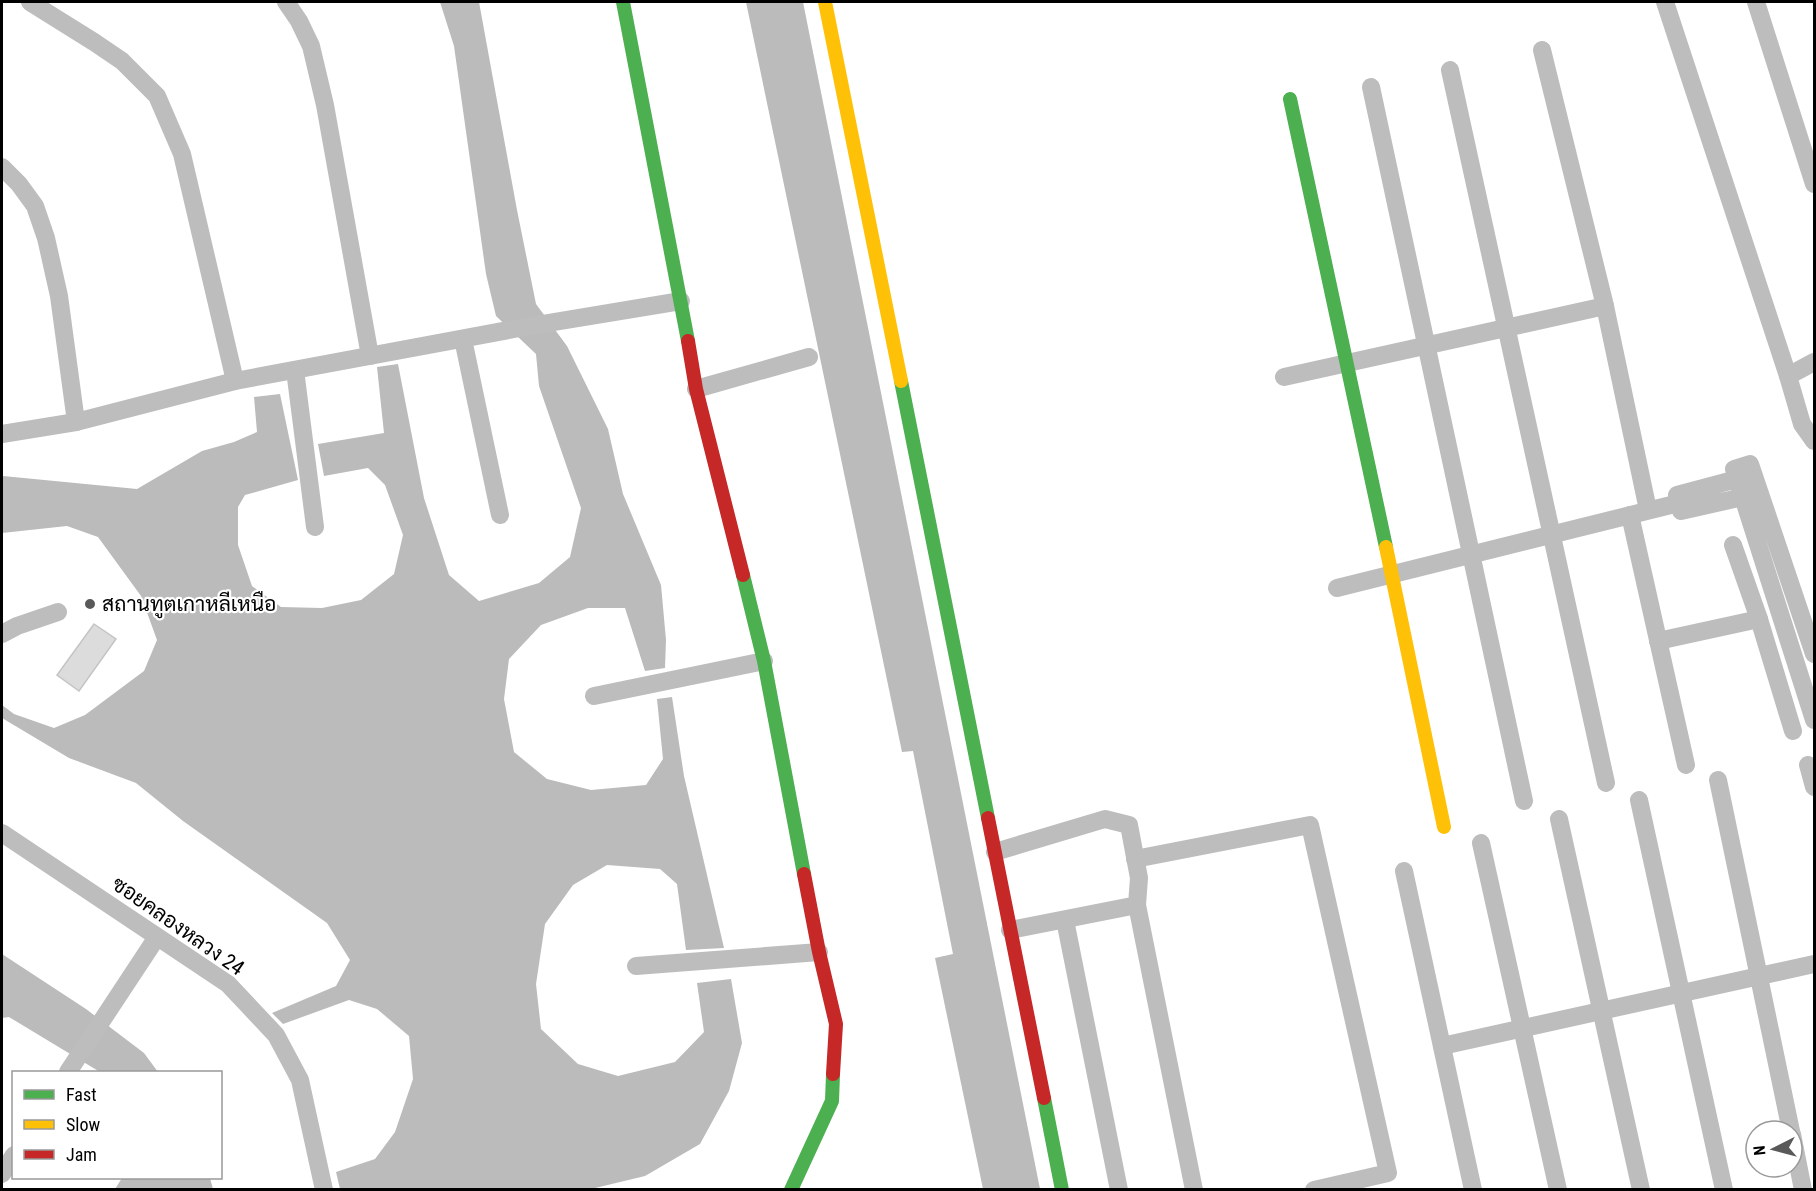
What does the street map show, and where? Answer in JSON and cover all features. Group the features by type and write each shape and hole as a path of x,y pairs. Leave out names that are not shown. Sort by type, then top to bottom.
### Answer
{"street":[{"path":"30,2 122,61 157,96 182,154 235,381"},
{"path":"286,2 311,45 325,105 370,356"},
{"path":"622,2 696,389 764,661 819,952 836,1024 832,1101 791,1190"},
{"path":"825,2 1062,1190"},
{"path":"1665,2 1802,424 1815,441"},
{"path":"1756,2 1815,184"},
{"path":"1542,50 1605,306 1648,510"},
{"path":"1450,70 1606,783"},
{"path":"1371,87 1524,801"},
{"path":"1290,99 1348,362 1444,827"},
{"path":"2,167 19,184 35,206 46,238 59,296 76,422"},
{"path":"2,434 76,422 235,381 496,332 681,301"},
{"path":"1284,377 1605,306"},
{"path":"463,339 500,515"},
{"path":"696,389 809,357"},
{"path":"1788,376 1815,362"},
{"path":"295,370 315,527"},
{"path":"1815,654 1750,464 1734,470 1815,720"},
{"path":"1737,479 1677,495 1681,511 1743,497"},
{"path":"1337,588 1679,503"},
{"path":"1630,515 1686,765"},
{"path":"1733,545 1759,619 1793,731"},
{"path":"2,634 17,626 58,612"},
{"path":"1658,641 1759,619"},
{"path":"594,696 764,661"},
{"path":"1808,765 1815,787"},
{"path":"1718,780 1789,1119"},
{"path":"1640,800 1724,1190"},
{"path":"995,852 1105,819 1129,825 1139,878 1137,904 1194,1190"},
{"path":"1559,819 1641,1190"},
{"path":"1135,859 1310,825 1388,1173 1356,1185 1314,1190"},
{"name":"ซอยคลองหลวง 24","path":"2,833 228,984 276,1035 300,1080 324,1190"},
{"path":"1481,843 1558,1190"},
{"path":"1404,870 1473,1190"},
{"path":"1010,930 1065,921 1137,904"},
{"path":"1065,921 1119,1190"},
{"path":"72,1066 157,937"},
{"path":"636,966 819,952"},
{"path":"1442,1046 1815,963"},
{"path":"2,1174 12,1158"}],"shaded area":[{"path":"440,2 479,2 536,304 567,346 608,429 623,494 661,585 666,640 665,668 645,671 625,608 588,608 541,625 509,659 504,699 514,752 547,779 591,790 646,785 663,759 657,699 672,697 684,776 724,948 686,950 677,884 660,869 607,865 573,885 545,924 536,984 541,1029 578,1064 618,1076 675,1062 704,1032 697,983 731,979 742,1043 729,1091 700,1144 645,1176 591,1189 340,1189 336,1172 375,1159 395,1132 413,1079 409,1036 377,1009 349,1000 283,1024 272,1013 336,986 350,960 327,923 183,821 136,783 69,758 2,718 2,705 14,714 54,728 85,715 144,671 157,640 141,596 98,537 67,526 2,533 2,474 3,476 137,489 202,451 234,442 257,432 254,397 280,394 298,480 245,495 238,507 238,545 252,586 281,607 322,608 361,600 394,574 403,535 385,485 368,468 324,476 318,444 384,433 377,367 398,364 424,498 449,575 479,601 539,583 570,557 581,508 539,386 536,354 496,316 486,274 454,46"},
{"path":"746,2 803,2 1040,1189 983,1189 935,958 953,954 913,751 902,752"},
{"path":"2,954 86,1009 144,1053 157,1071 98,1071 9,1017 2,1018"},
{"path":"121,1179 210,1179 213,1189 115,1189"}],"building":[{"path":"94,624 116,639 79,691 57,675"}],"traffic: fast":[{"path":"623,2 688,341"},
{"path":"1290,99 1386,547"},
{"path":"901,381 988,818"},
{"path":"743,575 764,661 804,874"},
{"path":"791,1190 832,1101 833,1074"},
{"path":"1044,1098 1062,1190"}],"traffic: slow":[{"path":"825,2 901,381"},
{"path":"1386,547 1444,827"}],"traffic: jam":[{"path":"688,341 696,389 743,575"},
{"path":"988,818 1044,1098"},
{"path":"804,874 836,1024 833,1074"}],"place":[{"name":"สถานทูตเกาหลีเหนือ","path":"90,604"}]}
